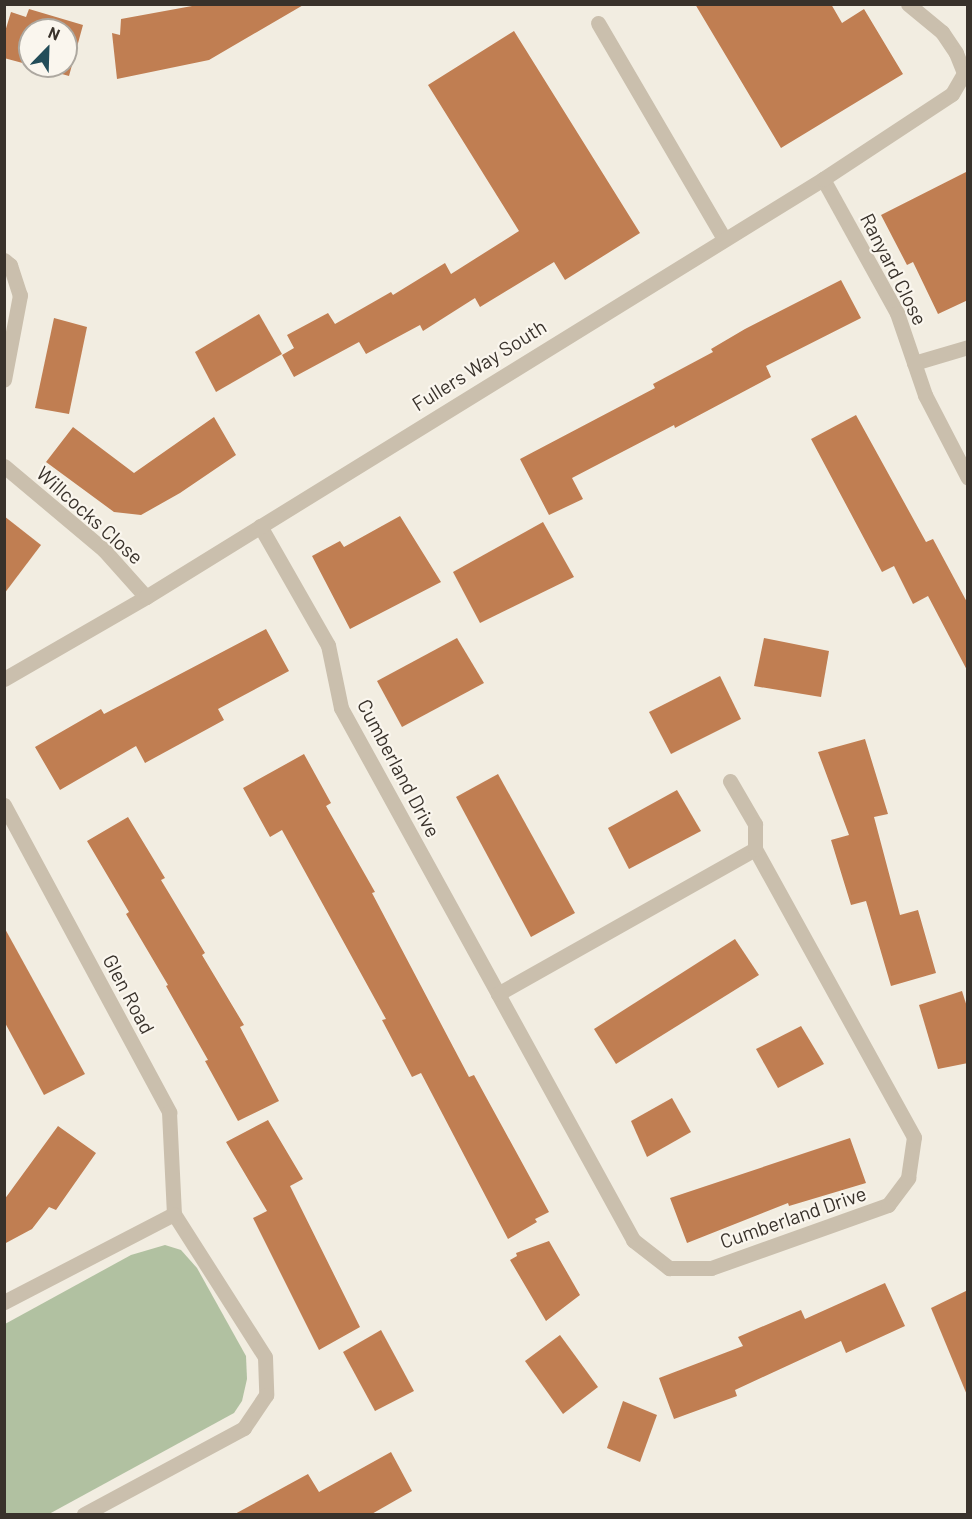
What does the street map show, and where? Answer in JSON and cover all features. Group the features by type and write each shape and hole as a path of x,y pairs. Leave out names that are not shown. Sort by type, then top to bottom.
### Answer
{"street":[{"path":"908,4 942,33 956,53 964,80"},
{"path":"598,23 724,239"},
{"name":"Fullers Way South","path":"4,679 146,597 823,179 928,111 952,94 964,80"},
{"name":"Ranyard Close","path":"823,179 897,313 925,395 968,478"},
{"path":"4,260 10,266 20,295 4,380"},
{"path":"914,363 968,347"},
{"name":"Willcocks Close","path":"4,466 104,550 146,597"},
{"name":"Cumberland Drive","path":"260,526 328,645 341,708 633,1240 669,1268 711,1268 888,1205 908,1178 914,1137 755,849 755,824 730,782"},
{"name":"Glen Road","path":"4,805 169,1112 174,1214 265,1357 266,1395 244,1428 84,1515"},
{"path":"498,994 755,849"},
{"path":"4,1302 174,1214"}],"green space":[{"path":"165,1245 181,1250 197,1268 246,1356 247,1379 242,1401 234,1413 49,1514 5,1514 5,1324 131,1255"}],"building":[{"path":"203,4 305,4 209,60 117,79 112,33 120,35 121,19"},
{"path":"695,4 831,4 842,23 864,9 903,74 781,148"},
{"path":"29,9 59,18 18,18 18,62 4,58 4,35 11,12 26,17"},
{"path":"78,24 83,25 78,43"},
{"path":"514,31 640,233 565,280 554,262 480,307 475,298 423,331 420,325 366,354 359,342 294,377 282,355 294,348 287,335 328,313 335,324 391,292 393,295 445,263 451,274 519,231 428,85"},
{"path":"968,171 968,300 938,314 913,262 907,265 881,215"},
{"path":"841,280 861,318 766,366 771,377 675,428 674,425 572,478 583,499 549,515 520,459 655,388 653,384 713,352 711,349 745,329"},
{"path":"259,314 282,354 216,392 195,352"},
{"path":"54,318 87,327 69,414 35,408"},
{"path":"856,415 926,542 933,539 968,604 968,672 928,596 913,604 894,566 882,572 811,439"},
{"path":"214,417 236,455 180,493 141,515 114,512 46,462 73,427 134,473"},
{"path":"4,516 41,545 4,594"},
{"path":"400,516 441,582 350,629 312,556 340,541 344,547"},
{"path":"543,522 574,577 480,623 453,572"},
{"path":"266,629 289,671 218,709 224,720 145,763 136,746 60,790 35,747 101,709 104,714"},
{"path":"457,638 484,683 402,727 377,681"},
{"path":"764,638 829,651 821,697 754,686"},
{"path":"720,676 741,719 671,754 649,712"},
{"path":"865,739 888,814 874,817 900,915 918,910 936,973 891,986 866,901 851,905 831,840 849,835 818,752"},
{"path":"304,754 331,803 326,806 375,892 372,893 469,1077 474,1075 549,1212 535,1219 537,1222 508,1239 421,1073 412,1077 382,1020 386,1019 282,830 270,837 243,788"},
{"path":"498,774 575,913 531,937 456,797"},
{"path":"677,790 701,831 629,869 608,828"},
{"path":"128,817 165,878 161,880 205,953 202,955 244,1025 240,1027 279,1101 238,1121 205,1061 208,1060 166,986 168,985 126,914 129,912 87,841"},
{"path":"4,927 85,1074 44,1095 4,1021"},
{"path":"735,939 759,975 616,1064 594,1029"},
{"path":"962,991 968,1010 968,1063 938,1069 919,1005"},
{"path":"801,1026 824,1064 778,1088 756,1049"},
{"path":"672,1098 691,1132 647,1157 631,1121"},
{"path":"268,1120 303,1179 290,1186 360,1327 319,1350 253,1218 267,1211 226,1142"},
{"path":"58,1126 96,1153 56,1210 49,1207 32,1229 4,1244 4,1200"},
{"path":"850,1138 866,1183 789,1206 788,1203 687,1243 670,1198"},
{"path":"549,1241 580,1295 546,1321 510,1260 517,1256 516,1253"},
{"path":"885,1283 905,1326 846,1353 841,1341 735,1390 737,1396 674,1419 659,1378 743,1346 738,1337 801,1310 805,1319"},
{"path":"968,1290 968,1395 967,1395 931,1308"},
{"path":"381,1330 414,1391 375,1411 343,1352"},
{"path":"560,1335 598,1387 563,1414 525,1361"},
{"path":"623,1401 657,1415 640,1462 607,1448"},
{"path":"391,1452 412,1491 370,1515 233,1515 308,1474 319,1492"}]}
